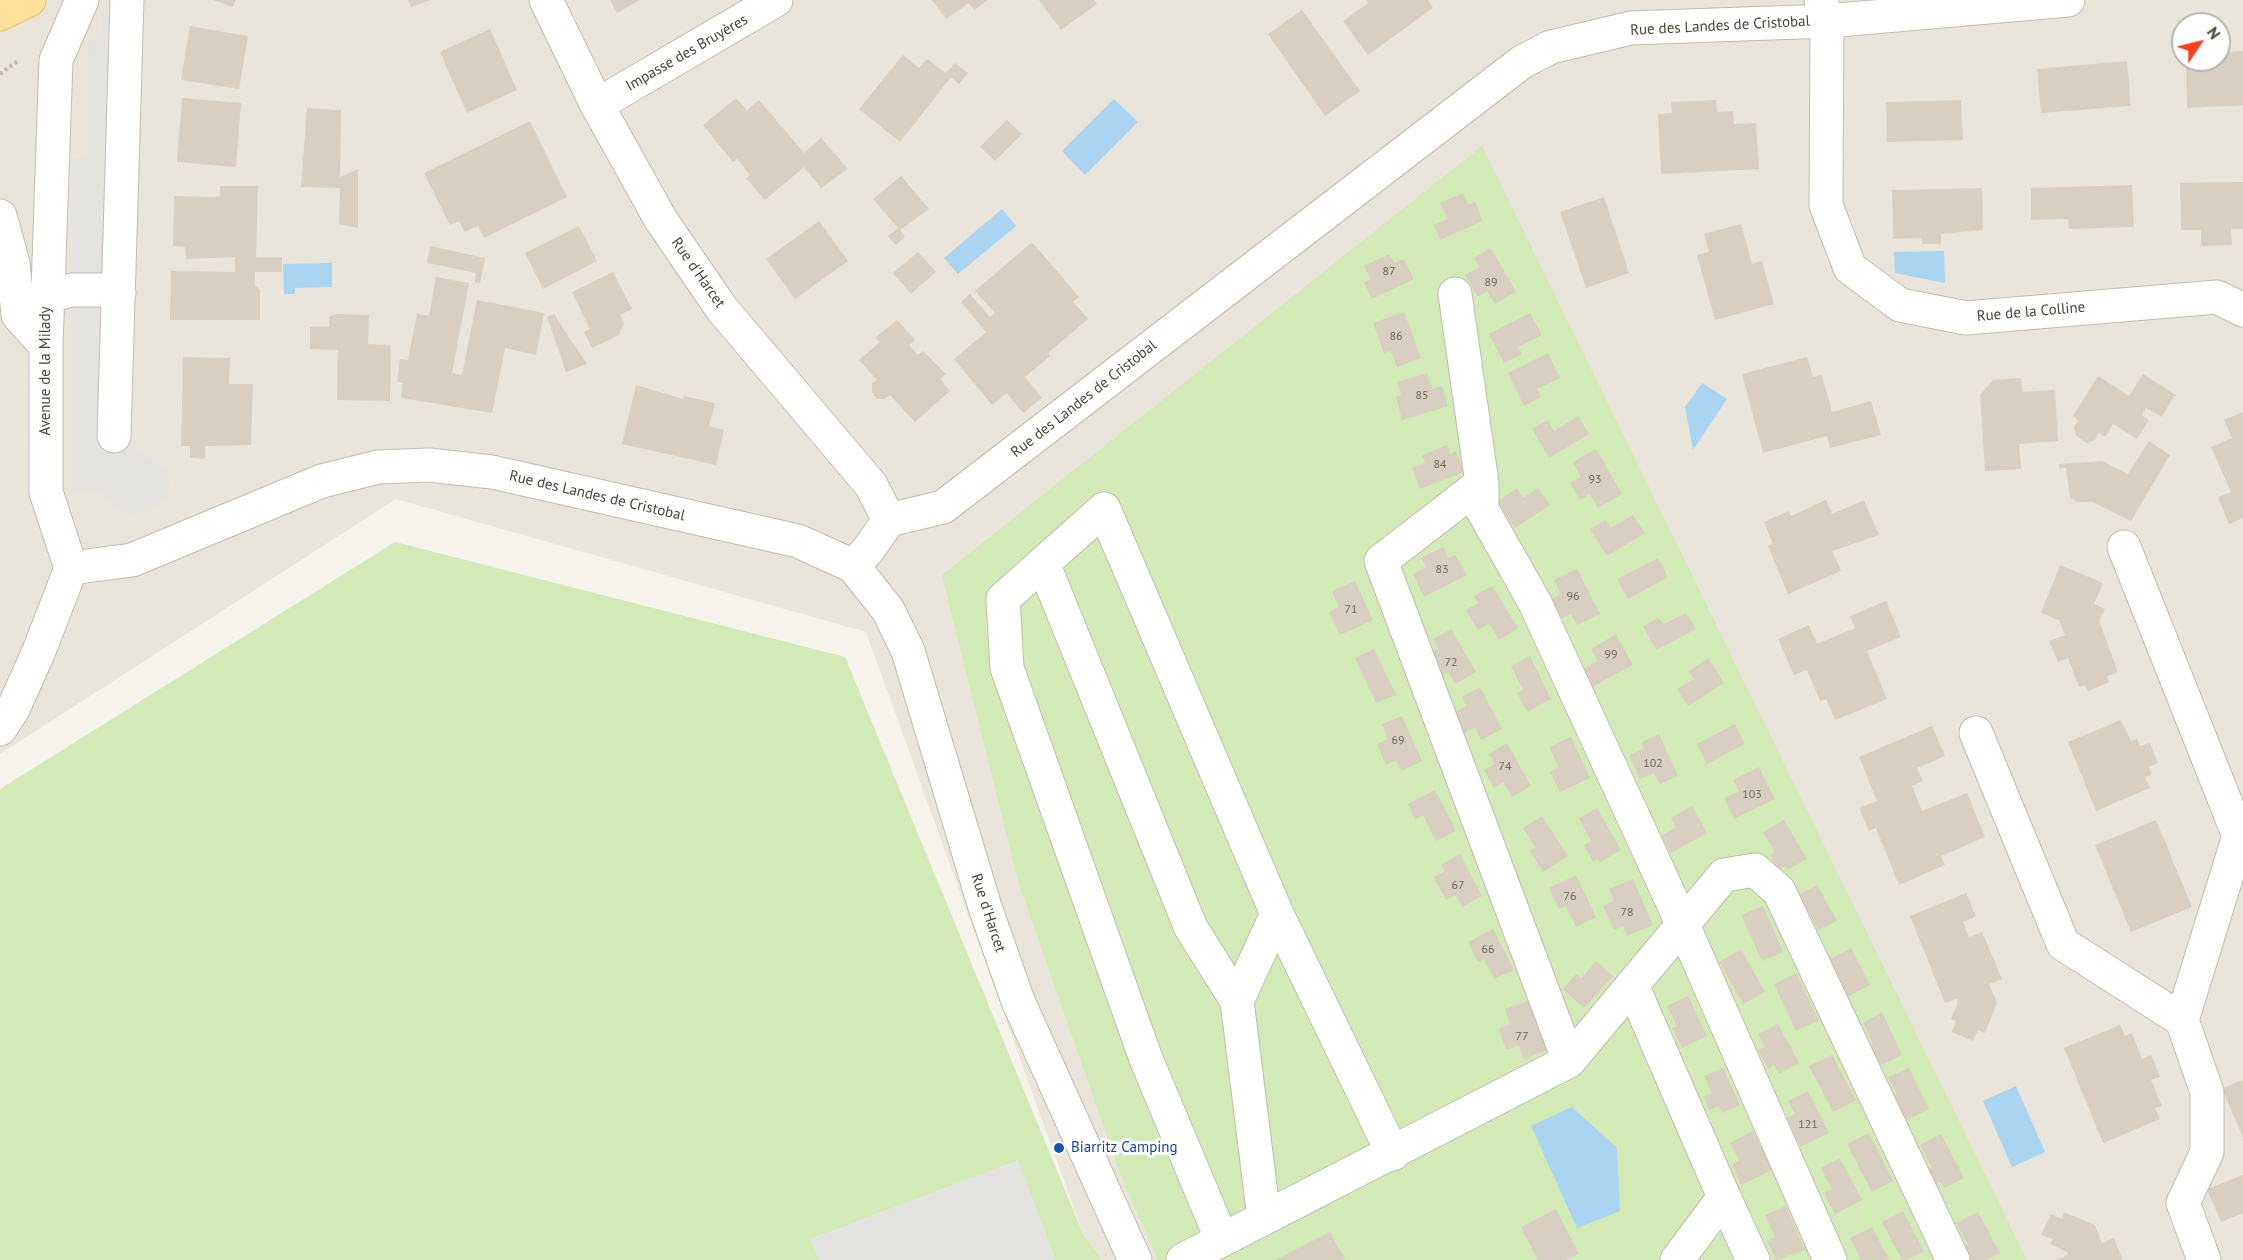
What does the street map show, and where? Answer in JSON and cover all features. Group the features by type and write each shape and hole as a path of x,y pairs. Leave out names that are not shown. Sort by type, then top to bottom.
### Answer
{"main road":[{"path":"0,14 29,0"}],"street":[{"name":"Avenue de la Milady","path":"71,568 46,492 46,346 56,60 82,0"},
{"path":"114,436 127,0"},
{"name":"Rue d'Harcet","path":"546,0 597,105 661,220 722,309 871,485 889,520"},
{"name":"Impasse des Bruyères","path":"597,105 776,0"},
{"name":"Rue des Landes de Cristobal","path":"889,520 943,507 1522,62 1551,47 1630,28 1824,10 2068,0"},
{"name":"Rue de la Colline","path":"1824,10 1826,206 1850,268 1900,305 1966,318 2217,297 2243,310"},
{"path":"0,216 13,263 18,315 46,346"},
{"path":"47,296 72,290 102,290 118,293"},
{"path":"1455,294 1482,483 1482,508 1535,603 1683,925 1830,1260"},
{"name":"Rue des Landes de Cristobal","path":"71,568 132,560 322,481 378,467 429,465 492,472 798,541 853,566"},
{"path":"1482,483 1381,561 1569,1061"},
{"path":"1222,1240 1146,1059 1006,668 1003,599 1104,509 1277,914 1393,1154"},
{"path":"853,566 868,550 889,520"},
{"path":"2124,547 2239,836 2182,1020 2207,1092 2207,1152 2183,1203 2204,1260"},
{"path":"1043,563 1191,928 1237,1001 1264,1218"},
{"name":"Rue d'Harcet","path":"853,566 888,610 908,651 985,907 1018,1001 1135,1260"},
{"path":"0,729 13,709 39,651 71,568"},
{"path":"1976,733 2063,944 2182,1020"},
{"path":"1183,1260 1393,1154 1569,1061 1724,875 1755,870 1779,891 1953,1260"},
{"path":"1237,1001 1277,914"},
{"path":"1632,985 1753,1260"},
{"path":"1677,1260 1724,1197"}],"shaded area":[{"path":"0,0 2243,0 2243,1260 1103,1260 1084,1236 866,632 396,499 0,754"},
{"path":"101,12 116,13 130,343 130,444 167,472 171,490 162,502 146,512 129,514 113,506 101,490 72,491 72,158 87,158 89,41 101,39"},
{"path":"1018,1160 1056,1260 819,1260 810,1239"}],"green space":[{"path":"1482,146 2027,1260 1158,1260 1121,1176 1018,881 942,575"},
{"path":"395,542 845,657 1084,1236 1103,1260 0,1260 0,789"}],"water":[{"path":"1114,99 1138,122 1085,175 1062,151"},
{"path":"1002,209 1016,226 958,274 944,258"},
{"path":"1944,251 1945,283 1895,273 1894,252"},
{"path":"332,263 332,287 295,288 295,294 284,294 283,264"},
{"path":"1702,383 1727,399 1693,450 1685,407"},
{"path":"2016,1086 2045,1152 2012,1167 1983,1101"},
{"path":"1572,1107 1617,1148 1620,1211 1577,1228 1531,1126"}],"building":[{"path":"213,0 236,0 233,7"},
{"path":"408,0 431,0 411,7"},
{"path":"610,0 640,0 617,13"},
{"path":"932,0 988,0 974,10 969,3 946,19"},
{"path":"1039,0 1094,0 1097,4 1061,30"},
{"path":"1366,0 1428,0 1433,8 1368,55 1343,21 1368,3"},
{"path":"1302,10 1360,91 1325,116 1268,34"},
{"path":"190,26 248,36 239,89 181,80"},
{"path":"490,29 517,90 467,113 440,52"},
{"path":"2243,51 2243,105 2187,108 2186,72 2231,72 2231,52"},
{"path":"903,55 919,68 927,59 946,73 955,63 968,73 959,84 951,77 900,142 859,109"},
{"path":"2127,61 2131,106 2041,113 2037,69"},
{"path":"182,98 241,103 236,167 177,162"},
{"path":"736,98 747,110 759,100 804,153 821,138 848,169 821,188 804,167 765,200 746,178 750,175 737,159 733,162 703,125"},
{"path":"1716,100 1717,112 1733,111 1734,124 1756,123 1759,169 1661,174 1658,114 1672,113 1671,102"},
{"path":"1961,100 1963,140 1887,142 1886,102"},
{"path":"307,108 341,110 340,177 358,169 358,228 339,224 340,188 301,187"},
{"path":"1007,120 1022,134 995,161 980,147"},
{"path":"530,121 567,197 484,238 478,226 465,232 459,221 450,225 424,173"},
{"path":"901,176 929,209 900,230 905,237 896,245 888,236 898,228 873,199"},
{"path":"2243,182 2243,229 2231,229 2232,245 2201,246 2201,230 2181,230 2180,183"},
{"path":"2132,185 2134,227 2069,229 2068,219 2031,220 2031,188"},
{"path":"220,186 258,186 256,257 282,257 282,272 255,272 255,285 260,290 260,320 170,320 171,271 235,272 235,257 186,259 185,247 173,246 174,196 220,197"},
{"path":"1982,188 1983,230 1941,234 1941,244 1922,244 1921,238 1893,239 1892,190"},
{"path":"1463,193 1468,205 1475,202 1483,221 1440,240 1434,225 1448,219 1440,203"},
{"path":"1604,197 1629,273 1586,288 1560,212"},
{"path":"819,221 848,261 795,299 766,259"},
{"path":"1741,224 1752,264 1762,261 1774,304 1715,320 1697,255 1709,252 1704,234"},
{"path":"579,226 597,261 543,289 525,253"},
{"path":"1032,242 1079,297 1073,302 1088,319 1048,353 1050,356 1025,377 1042,398 1023,413 1007,393 992,405 954,359 986,332 961,302 970,294 990,317 995,313 975,291"},
{"path":"430,246 485,258 480,283 475,282 476,273 427,263"},
{"path":"1491,248 1516,292 1495,304 1487,291 1478,297 1465,275 1480,267 1474,258"},
{"path":"918,252 936,272 911,294 893,273"},
{"path":"1389,254 1394,263 1404,259 1414,279 1372,299 1364,283 1371,279 1364,266"},
{"path":"613,272 632,309 620,315 624,323 619,335 592,348 584,332 590,329 572,292"},
{"path":"436,277 469,283 452,373 462,375 477,300 544,313 536,355 505,348 492,413 401,398 403,383 397,382 400,359 408,360 417,314 429,316"},
{"path":"1404,312 1421,358 1397,367 1391,351 1384,353 1373,323"},
{"path":"1530,313 1542,335 1518,347 1522,354 1504,363 1489,334"},
{"path":"554,314 587,364 566,372 547,317"},
{"path":"369,315 368,344 391,345 390,401 337,400 338,350 310,349 310,327 329,327 329,316"},
{"path":"897,320 915,340 909,345 918,355 923,351 946,374 940,379 950,391 915,422 890,395 885,399 877,399 872,392 872,384 877,380 859,360 880,342 875,338"},
{"path":"1548,353 1560,378 1537,389 1541,397 1524,406 1508,373"},
{"path":"183,357 230,358 229,384 253,384 251,445 205,446 205,459 190,458 190,446 181,446"},
{"path":"1807,357 1813,377 1822,375 1832,412 1871,401 1881,435 1830,448 1827,436 1763,453 1742,374"},
{"path":"1427,373 1432,389 1442,386 1448,406 1402,420 1396,397 1401,395 1397,382"},
{"path":"2143,374 2177,396 2174,396 2162,416 2164,418 2146,408 2142,415 2149,420 2137,439 2113,424 2105,437 2099,433 2095,440 2087,443 2076,436 2074,427 2078,420 2073,416 2098,376 2129,396"},
{"path":"2021,378 2022,392 2055,390 2058,441 2019,444 2021,469 1985,471 1980,395 1993,380"},
{"path":"636,385 683,399 684,396 715,403 709,426 724,430 716,465 622,444"},
{"path":"2243,412 2243,518 2229,524 2218,497 2231,492 2211,447 2232,438 2224,420"},
{"path":"1578,416 1589,434 1549,458 1532,429 1548,420 1554,431"},
{"path":"2149,441 2170,455 2131,521 2093,502 2078,502 2070,498 2066,468 2059,468 2059,464 2102,461 2128,474"},
{"path":"1447,445 1450,454 1456,451 1464,472 1420,489 1412,468 1425,463 1422,455"},
{"path":"1596,449 1622,494 1598,508 1590,494 1580,500 1570,483 1581,477 1573,462"},
{"path":"1517,488 1523,498 1538,488 1550,505 1515,528 1497,502"},
{"path":"1826,500 1832,514 1864,500 1879,535 1832,551 1841,571 1788,594 1768,546 1773,544 1764,522 1789,511 1791,516"},
{"path":"1633,515 1645,533 1607,556 1590,529 1606,520 1611,528"},
{"path":"1443,547 1448,558 1455,555 1467,575 1424,597 1413,574 1426,567 1421,558"},
{"path":"1658,558 1668,577 1628,599 1617,579"},
{"path":"2060,565 2103,583 2094,604 2105,609 2099,621 2118,672 2107,676 2109,682 2088,691 2085,685 2079,687 2068,658 2058,662 2049,641 2065,635 2059,620 2041,613"},
{"path":"1577,569 1600,614 1577,625 1571,614 1560,619 1551,599 1561,594 1554,580"},
{"path":"1355,581 1373,620 1340,635 1329,612 1339,607 1332,591"},
{"path":"1492,586 1518,628 1499,640 1489,623 1478,630 1466,610 1478,603 1474,596"},
{"path":"1886,601 1901,637 1867,651 1887,699 1835,720 1826,699 1820,701 1807,670 1794,675 1778,639 1809,625 1817,644 1855,628 1850,616"},
{"path":"1686,613 1696,629 1656,650 1643,626 1658,618 1664,624"},
{"path":"1451,629 1476,672 1455,684 1448,672 1438,677 1426,655 1439,649 1433,639"},
{"path":"1616,634 1633,665 1592,687 1583,669 1598,661 1591,649"},
{"path":"1374,649 1396,695 1376,703 1355,658"},
{"path":"1530,656 1551,699 1527,712 1517,693 1523,690 1511,666"},
{"path":"1708,658 1724,683 1688,706 1677,689 1694,679 1689,671"},
{"path":"1480,687 1502,729 1481,740 1475,727 1464,733 1453,713 1466,706 1462,697"},
{"path":"1402,716 1422,761 1401,771 1396,760 1386,765 1377,744 1388,739 1382,724"},
{"path":"2121,720 2131,741 2137,739 2140,746 2150,743 2158,763 2149,767 2151,775 2145,777 2150,788 2096,811 2068,742"},
{"path":"1735,724 1745,744 1707,764 1697,744"},
{"path":"1932,726 1945,756 1917,768 1923,781 1912,786 1922,811 1967,793 1985,837 1941,856 1945,865 1899,885 1876,828 1869,831 1859,808 1877,801 1859,757"},
{"path":"1659,734 1678,776 1660,784 1654,773 1640,779 1629,755 1643,749 1642,742"},
{"path":"1571,737 1590,778 1560,792 1550,772 1559,767 1549,747"},
{"path":"1507,743 1531,786 1512,797 1504,782 1494,788 1484,770 1495,764 1489,754"},
{"path":"1759,767 1775,799 1734,819 1724,798 1739,791 1733,780"},
{"path":"1435,790 1456,831 1436,841 1423,815 1415,820 1408,804"},
{"path":"1692,806 1707,833 1671,853 1661,836 1676,827 1671,818"},
{"path":"1597,808 1621,850 1600,862 1598,859 1593,862 1584,845 1591,841 1579,818"},
{"path":"1542,816 1568,856 1543,872 1530,851 1536,848 1523,828"},
{"path":"1784,820 1807,859 1787,870 1785,866 1778,870 1770,855 1775,852 1763,832"},
{"path":"2156,820 2192,907 2131,932 2095,845"},
{"path":"1460,854 1482,896 1462,907 1456,895 1446,900 1434,877 1445,871 1441,865"},
{"path":"1576,875 1596,917 1576,927 1566,906 1559,909 1549,888"},
{"path":"1633,879 1653,925 1627,936 1623,926 1614,930 1603,906 1614,901 1609,889"},
{"path":"1817,885 1837,921 1818,930 1809,912 1804,915 1795,897"},
{"path":"1966,893 1976,916 1963,922 1969,937 1982,932 2002,979 1989,984 1997,1002 1985,1033 1978,1030 1973,1041 1952,1032 1956,1021 1951,1019 1958,1002 1957,999 1945,1003 1910,916"},
{"path":"1763,906 1783,952 1762,961 1741,915"},
{"path":"1493,929 1514,970 1494,979 1484,959 1478,962 1468,942"},
{"path":"1851,948 1870,985 1845,998 1835,980 1840,978 1830,959"},
{"path":"1741,949 1765,992 1743,1004 1719,962"},
{"path":"1596,961 1613,976 1584,1008 1563,989 1576,974 1582,978"},
{"path":"1796,973 1819,1020 1796,1031 1774,984"},
{"path":"1688,996 1707,1036 1682,1048 1672,1028 1677,1026 1667,1006"},
{"path":"1528,1001 1547,1050 1524,1059 1519,1046 1506,1050 1499,1029 1510,1024 1505,1009"},
{"path":"1882,1012 1902,1055 1877,1067 1867,1048 1873,1044 1863,1023"},
{"path":"1778,1024 1799,1063 1779,1074 1774,1065 1768,1069 1758,1050 1765,1047 1758,1034"},
{"path":"2120,1025 2125,1036 2132,1033 2142,1059 2151,1055 2160,1077 2151,1080 2162,1106 2155,1108 2160,1119 2103,1143 2064,1048"},
{"path":"1832,1055 1856,1100 1833,1112 1809,1066"},
{"path":"1723,1068 1740,1105 1722,1113 1719,1106 1709,1110 1704,1097 1712,1093 1704,1076"},
{"path":"1909,1068 1929,1109 1907,1120 1903,1114 1898,1116 1890,1098 1897,1094 1888,1077"},
{"path":"2243,1080 2243,1138 2222,1088"},
{"path":"1808,1091 1829,1133 1800,1147 1786,1118 1795,1114 1788,1101"},
{"path":"1753,1131 1772,1170 1741,1185 1732,1164 1739,1160 1730,1143"},
{"path":"1869,1133 1893,1181 1872,1192 1847,1144"},
{"path":"1941,1134 1964,1178 1944,1188 1940,1182 1933,1186 1926,1171 1932,1168 1920,1145"},
{"path":"1840,1158 1862,1200 1835,1214 1824,1193 1832,1189 1821,1168"},
{"path":"2243,1175 2243,1213 2221,1222 2207,1189"},
{"path":"1786,1206 1805,1250 1776,1260 1767,1241 1775,1237 1765,1215"},
{"path":"1556,1209 1579,1254 1566,1260 1538,1260 1521,1227"},
{"path":"1903,1211 1924,1251 1907,1260 1902,1260 1882,1222"},
{"path":"1978,1212 2000,1253 1987,1260 1970,1260 1963,1247 1968,1245 1956,1223"},
{"path":"2064,1212 2095,1225 2102,1243 2114,1238 2123,1260 2056,1260 2068,1255 2067,1252 2050,1244 2053,1239 2041,1235 2051,1214 2062,1219"},
{"path":"1872,1227 1889,1260 1861,1260 1850,1238"},
{"path":"1330,1232 1345,1260 1275,1260"}],"place":[{"name":"Biarritz Camping","path":"1059,1148"}]}
